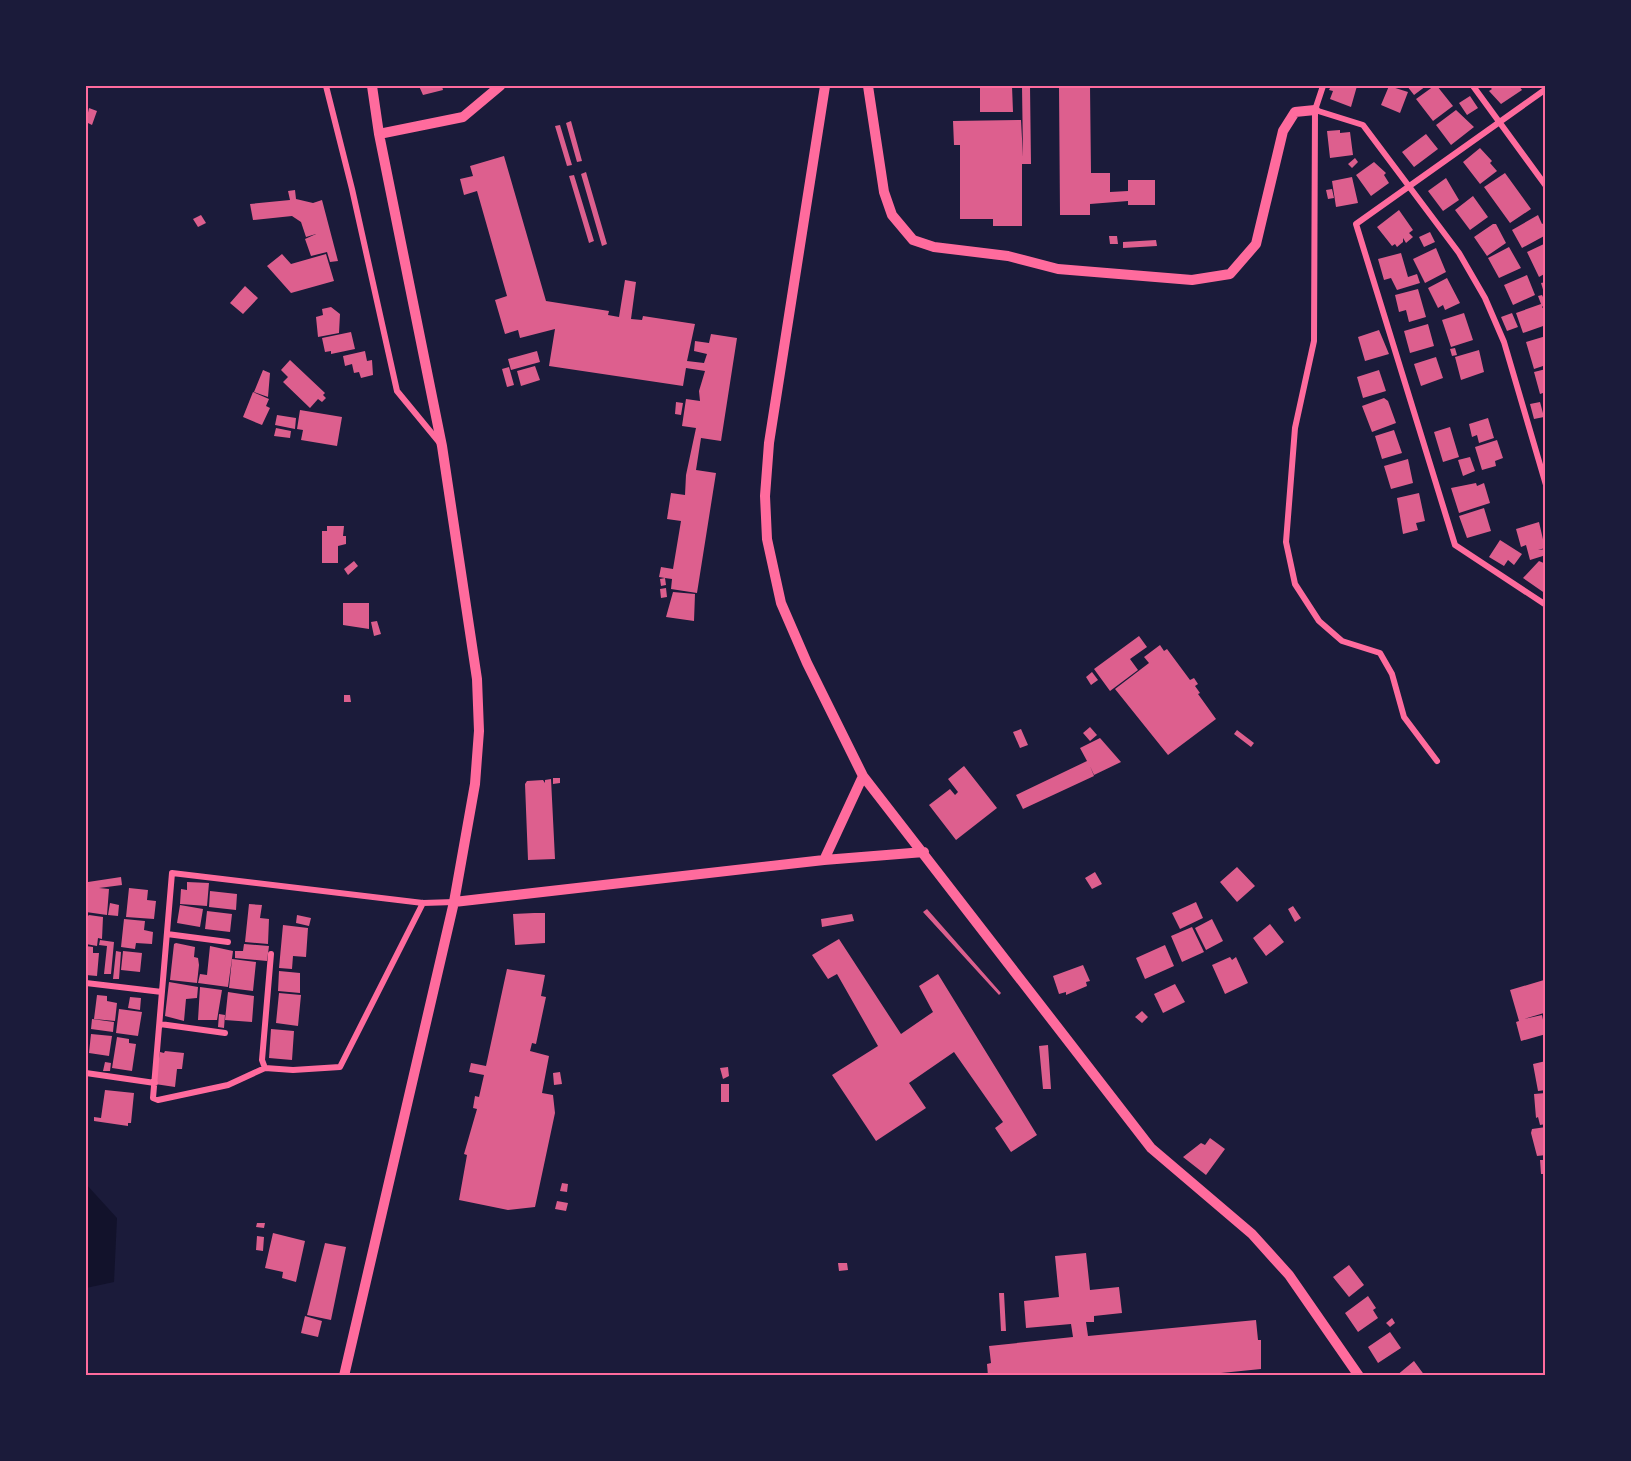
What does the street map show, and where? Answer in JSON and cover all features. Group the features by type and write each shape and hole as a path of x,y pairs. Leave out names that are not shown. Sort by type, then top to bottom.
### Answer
{"street":[{"path":"326,86 352,189 397,392 442,446"},
{"path":"344,1376 454,902 475,784 479,731 477,679 442,446 379,134 372,86"},
{"path":"379,134 463,117 500,86"},
{"path":"825,86 770,443 765,496 767,539 781,603 807,663 863,776 1151,1148 1252,1234 1289,1275 1359,1376"},
{"path":"868,86 884,192 892,215 912,240 934,247 1008,256 1058,269 1192,280 1230,274 1256,244 1283,131 1295,112 1315,110 1363,125 1459,253 1485,298 1504,342 1545,485"},
{"path":"1323,86 1315,110 1314,342 1295,428 1286,542 1295,584 1319,621 1342,641 1380,653 1392,674 1404,717 1437,761"},
{"path":"1473,86 1545,186"},
{"path":"1545,89 1410,188 1356,224 1455,545 1545,605"},
{"path":"824,860 863,776"},
{"path":"423,903 340,1067 293,1070 266,1068 228,1085 158,1100 153,1098 172,873 423,903 454,902 824,860 924,852"},
{"path":"167,934 228,942"},
{"path":"266,1068 262,1060 271,954"},
{"path":"86,983 162,992"},
{"path":"159,1024 225,1033"},
{"path":"86,1073 154,1083"}],"shaded area":[{"path":"86,1184 117,1218 114,1282 86,1288"}],"building":[{"path":"419,86 442,86 443,90 423,95"},
{"path":"980,86 1012,86 1013,112 980,112"},
{"path":"1022,86 1030,86 1031,164 1022,164 1022,226 993,226 993,219 960,219 960,145 954,145 953,121 1021,120 1023,157"},
{"path":"1059,86 1090,86 1091,173 1110,173 1110,192 1128,191 1128,180 1155,180 1155,205 1128,205 1128,201 1090,204 1090,215 1060,215"},
{"path":"1331,86 1357,86 1351,107 1330,99 1333,91 1329,90"},
{"path":"1389,86 1408,92 1400,113 1381,105"},
{"path":"1407,86 1426,86 1414,95"},
{"path":"1437,86 1453,106 1433,121 1416,99"},
{"path":"1489,86 1519,86 1522,90 1501,104 1489,91 1492,89"},
{"path":"1470,96 1478,108 1467,115 1459,103"},
{"path":"89,108 97,111 92,125 86,122"},
{"path":"1456,110 1474,127 1451,145 1436,125"},
{"path":"571,121 582,161 577,162 566,123"},
{"path":"560,125 572,165 567,166 555,126"},
{"path":"1340,130 1340,133 1350,132 1353,155 1330,158 1327,131"},
{"path":"1426,134 1438,149 1414,167 1402,152"},
{"path":"1480,148 1492,161 1490,163 1497,171 1480,184 1463,162"},
{"path":"504,156 546,301 609,311 608,315 619,317 625,280 636,282 631,319 642,320 643,316 695,324 687,361 704,363 707,354 694,351 695,341 709,343 711,334 737,338 721,441 701,438 696,470 716,473 697,593 671,589 672,579 659,577 661,567 673,569 681,521 667,519 671,493 685,495 686,475 696,428 682,426 686,399 700,401 699,391 705,371 686,368 683,386 549,366 555,329 520,338 518,330 505,334 495,300 507,296 477,191 464,195 460,179 473,176 470,166"},
{"path":"1355,158 1358,162 1352,168 1348,164"},
{"path":"1374,162 1386,173 1384,175 1389,183 1371,196 1356,175"},
{"path":"586,172 607,244 602,246 581,174"},
{"path":"1505,173 1531,209 1510,223 1484,187"},
{"path":"574,175 594,241 589,243 569,176"},
{"path":"1352,177 1358,203 1336,207 1332,181"},
{"path":"1446,178 1459,200 1443,211 1428,191"},
{"path":"1332,189 1334,198 1328,199 1326,190"},
{"path":"295,190 296,199 313,203 322,200 338,261 330,262 327,252 311,256 305,239 316,234 306,237 301,222 292,216 253,220 250,204 290,200 288,191"},
{"path":"1473,196 1488,217 1470,230 1455,210"},
{"path":"1399,210 1413,230 1409,233 1413,237 1406,243 1403,238 1403,242 1397,247 1395,244 1392,246 1377,227"},
{"path":"201,215 206,223 198,227 193,219"},
{"path":"1538,215 1542,224 1546,222 1546,235 1522,248 1512,230"},
{"path":"1496,224 1506,243 1487,256 1474,237"},
{"path":"1430,232 1435,242 1424,247 1419,237"},
{"path":"1109,236 1117,236 1118,244 1110,244"},
{"path":"1156,240 1157,246 1123,248 1123,242"},
{"path":"1546,243 1546,273 1539,277 1527,252"},
{"path":"1509,247 1521,268 1499,278 1488,258"},
{"path":"1436,248 1446,272 1425,283 1413,259"},
{"path":"1401,253 1408,277 1417,274 1420,283 1397,290 1391,278 1384,280 1378,259"},
{"path":"282,254 291,264 326,254 334,281 291,293 267,266"},
{"path":"1527,275 1535,295 1513,305 1504,285"},
{"path":"1447,278 1460,303 1445,310 1443,305 1438,308 1428,288"},
{"path":"1546,282 1546,296 1545,296 1541,283"},
{"path":"245,286 258,298 243,314 230,303"},
{"path":"1418,289 1426,317 1409,322 1406,310 1399,312 1395,295"},
{"path":"1542,295 1546,303 1542,307 1546,312 1546,325 1523,333 1516,313 1541,304 1538,296"},
{"path":"331,307 340,314 339,333 318,337 316,317 323,315 322,309"},
{"path":"1464,313 1473,340 1451,347 1442,320"},
{"path":"1512,313 1518,327 1507,331 1501,317"},
{"path":"1428,324 1434,346 1410,353 1404,331"},
{"path":"1379,330 1389,354 1365,361 1358,337"},
{"path":"351,332 355,349 331,354 331,351 325,352 322,338"},
{"path":"1546,336 1546,365 1534,369 1526,342"},
{"path":"1455,348 1457,355 1452,356 1450,349"},
{"path":"1479,350 1484,372 1461,380 1455,357"},
{"path":"365,351 367,361 372,360 373,375 361,378 359,372 354,373 352,364 345,366 343,356"},
{"path":"537,351 540,362 511,370 508,359"},
{"path":"1436,357 1443,378 1421,386 1414,364"},
{"path":"290,360 325,393 323,395 326,398 322,402 318,399 310,408 283,382 288,377 281,370"},
{"path":"535,366 540,380 521,386 517,371"},
{"path":"509,367 514,385 507,387 502,369"},
{"path":"1546,369 1546,392 1540,394 1534,372"},
{"path":"263,370 270,373 268,397 254,392"},
{"path":"1379,370 1386,391 1363,398 1357,377"},
{"path":"253,392 269,399 266,406 270,408 262,425 243,417"},
{"path":"1384,398 1388,401 1396,423 1372,432 1362,406"},
{"path":"676,402 683,403 681,415 675,414"},
{"path":"1540,402 1544,417 1534,419 1530,404"},
{"path":"300,410 342,417 337,446 301,440 303,430 297,429"},
{"path":"277,415 296,418 295,429 275,425"},
{"path":"1488,418 1494,438 1479,443 1477,435 1472,437 1469,424"},
{"path":"1450,427 1459,457 1443,462 1434,432"},
{"path":"276,428 291,431 290,438 274,436"},
{"path":"1394,430 1402,453 1382,459 1375,436"},
{"path":"1497,440 1503,458 1495,461 1496,466 1482,470 1475,447"},
{"path":"1470,457 1475,471 1463,476 1458,460"},
{"path":"1408,459 1413,483 1391,489 1384,466"},
{"path":"1476,483 1477,486 1484,483 1490,503 1459,513 1451,488"},
{"path":"1419,493 1425,521 1416,523 1418,530 1403,534 1397,498"},
{"path":"1484,508 1491,531 1467,538 1459,516"},
{"path":"1539,522 1545,548 1538,550 1546,549 1546,555 1530,560 1526,545 1521,547 1516,529"},
{"path":"327,526 344,526 343,536 346,536 346,544 338,546 338,563 322,563 322,531 327,531"},
{"path":"1500,540 1522,554 1514,565 1508,560 1504,566 1489,557"},
{"path":"354,561 358,566 348,575 344,569"},
{"path":"1539,561 1546,564 1546,594 1523,578"},
{"path":"665,578 666,585 661,586 660,579"},
{"path":"666,588 667,597 661,598 660,589"},
{"path":"673,592 695,594 694,621 666,617"},
{"path":"343,603 369,603 369,629 343,625"},
{"path":"377,621 381,634 374,636 371,622"},
{"path":"1139,636 1147,647 1130,659 1138,670 1110,691 1094,669"},
{"path":"1160,645 1164,651 1167,649 1190,680 1194,678 1198,684 1195,686 1200,693 1198,694 1216,719 1168,755 1115,689 1149,663 1144,657"},
{"path":"1092,672 1098,680 1091,685 1086,677"},
{"path":"344,695 350,695 351,702 344,702"},
{"path":"1090,727 1097,735 1090,741 1083,733"},
{"path":"1021,729 1028,745 1020,748 1013,732"},
{"path":"1237,730 1254,743 1251,747 1234,734"},
{"path":"1100,738 1121,762 1094,775 1090,766 1094,776 1023,809 1016,795 1087,761 1080,748"},
{"path":"964,766 997,808 956,840 929,805 950,789 955,795 958,792 948,779"},
{"path":"553,778 560,778 560,783 553,784"},
{"path":"551,779 555,859 528,860 525,784 527,781 543,780 545,783 545,780"},
{"path":"1237,867 1255,886 1237,902 1220,882"},
{"path":"1095,872 1102,884 1092,889 1085,878"},
{"path":"121,877 122,885 99,888 109,889 107,915 86,912 88,882"},
{"path":"187,882 209,883 207,906 180,904 181,889 187,890"},
{"path":"129,888 148,890 147,900 156,901 154,919 126,917"},
{"path":"210,891 237,894 236,910 209,907"},
{"path":"1196,902 1203,918 1180,929 1172,913"},
{"path":"110,903 119,905 118,916 108,915"},
{"path":"249,904 262,905 260,918 269,919 268,944 245,942"},
{"path":"180,905 203,909 200,927 177,923"},
{"path":"1293,906 1301,918 1295,922 1288,909"},
{"path":"927,909 1001,993 999,995 923,912"},
{"path":"207,911 232,914 230,932 205,929"},
{"path":"545,913 545,943 515,945 513,914"},
{"path":"852,914 854,921 822,927 821,919"},
{"path":"89,915 103,917 102,939 98,938 97,946 86,944 86,918"},
{"path":"297,915 311,918 309,926 296,923"},
{"path":"124,919 145,921 144,930 153,932 152,944 136,943 135,949 121,947"},
{"path":"1212,919 1223,941 1206,950 1195,928"},
{"path":"1270,924 1284,942 1266,956 1253,938"},
{"path":"283,925 308,928 306,957 293,956 292,969 279,968"},
{"path":"1192,927 1204,952 1182,962 1171,936"},
{"path":"839,939 901,1034 933,1012 919,986 938,974 1037,1135 1011,1152 995,1128 1003,1122 954,1052 909,1083 926,1108 876,1141 832,1075 878,1046 837,974 828,979 812,955"},
{"path":"100,940 114,942 111,974 104,974 107,946 99,945"},
{"path":"174,944 195,947 194,957 198,958 199,965 197,983 170,980"},
{"path":"244,944 269,946 267,961 235,958 235,951 243,951"},
{"path":"1165,945 1174,966 1145,979 1136,958"},
{"path":"86,946 93,947 93,953 99,953 97,976 86,975"},
{"path":"210,946 233,951 228,987 198,983 200,974 207,975"},
{"path":"116,951 121,952 119,979 113,979"},
{"path":"123,951 142,953 140,972 121,970"},
{"path":"1230,957 1232,960 1236,957 1248,983 1225,994 1212,965"},
{"path":"232,959 256,962 253,991 229,988"},
{"path":"1083,965 1090,981 1086,982 1087,986 1066,995 1066,992 1059,994 1053,976"},
{"path":"507,969 545,975 541,996 546,997 536,1044 532,1043 530,1051 549,1056 542,1093 553,1095 555,1113 535,1207 508,1210 459,1200 467,1155 464,1154 477,1109 473,1108 475,1096 479,1097 484,1075 469,1072 471,1063 486,1066"},
{"path":"279,971 300,973 300,993 278,991"},
{"path":"1544,980 1544,1013 1524,1019 1542,1015 1546,1034 1521,1041 1516,1022 1519,1021 1510,990"},
{"path":"169,982 198,987 197,998 186,999 184,1021 165,1016"},
{"path":"1175,984 1185,1002 1163,1013 1154,994"},
{"path":"200,987 222,990 217,1020 198,1020"},
{"path":"228,992 254,996 252,1022 225,1020"},
{"path":"279,993 301,995 298,1026 276,1023"},
{"path":"97,995 107,996 107,1001 117,1003 115,1021 94,1019"},
{"path":"130,997 141,998 140,1010 128,1008"},
{"path":"119,1009 142,1012 138,1036 116,1033"},
{"path":"1142,1011 1148,1017 1142,1023 1135,1017"},
{"path":"219,1014 225,1015 224,1028 218,1027"},
{"path":"92,1019 114,1022 113,1032 91,1029"},
{"path":"271,1029 294,1031 292,1060 269,1058"},
{"path":"91,1034 112,1036 109,1056 89,1053"},
{"path":"117,1037 129,1039 129,1043 136,1044 132,1071 112,1068"},
{"path":"1048,1045 1051,1089 1043,1089 1039,1046"},
{"path":"160,1052 184,1053 182,1069 177,1069 175,1087 155,1084"},
{"path":"1546,1061 1546,1090 1538,1091 1533,1064"},
{"path":"105,1062 111,1063 110,1071 103,1071"},
{"path":"728,1067 729,1076 723,1079 720,1068"},
{"path":"560,1072 562,1084 554,1085 553,1073"},
{"path":"721,1084 729,1084 729,1102 721,1102"},
{"path":"105,1090 134,1093 131,1123 128,1123 128,1126 94,1121 94,1117 101,1118"},
{"path":"1546,1093 1546,1124 1540,1125 1538,1117 1536,1118 1534,1094"},
{"path":"1546,1127 1546,1155 1537,1156 1532,1129"},
{"path":"1210,1138 1225,1149 1206,1175 1183,1157 1201,1143 1205,1145"},
{"path":"1540,1160 1546,1160 1546,1174 1541,1174"},
{"path":"562,1183 568,1184 567,1192 560,1191"},
{"path":"557,1201 568,1203 566,1211 555,1209"},
{"path":"257,1223 265,1223 264,1228 256,1227"},
{"path":"273,1233 305,1241 296,1282 282,1278 283,1272 265,1268"},
{"path":"257,1236 264,1237 263,1251 256,1250"},
{"path":"325,1243 346,1247 331,1320 307,1315"},
{"path":"1086,1253 1090,1290 1119,1287 1122,1313 1094,1316 1094,1322 1086,1322 1088,1336 1256,1320 1258,1340 1261,1340 1261,1369 1191,1376 988,1376 987,1364 991,1363 989,1346 1073,1337 1071,1324 1026,1328 1024,1301 1059,1297 1055,1256"},
{"path":"838,1263 847,1263 848,1270 839,1271"},
{"path":"1349,1265 1364,1285 1349,1297 1333,1277"},
{"path":"999,1293 1004,1293 1006,1331 1001,1331"},
{"path":"1368,1296 1376,1308 1373,1310 1378,1318 1358,1332 1345,1313"},
{"path":"305,1316 322,1321 318,1337 301,1333"},
{"path":"1392,1318 1395,1323 1390,1327 1386,1323"},
{"path":"1390,1332 1401,1348 1378,1363 1368,1347"},
{"path":"1414,1361 1425,1376 1396,1376"}]}
